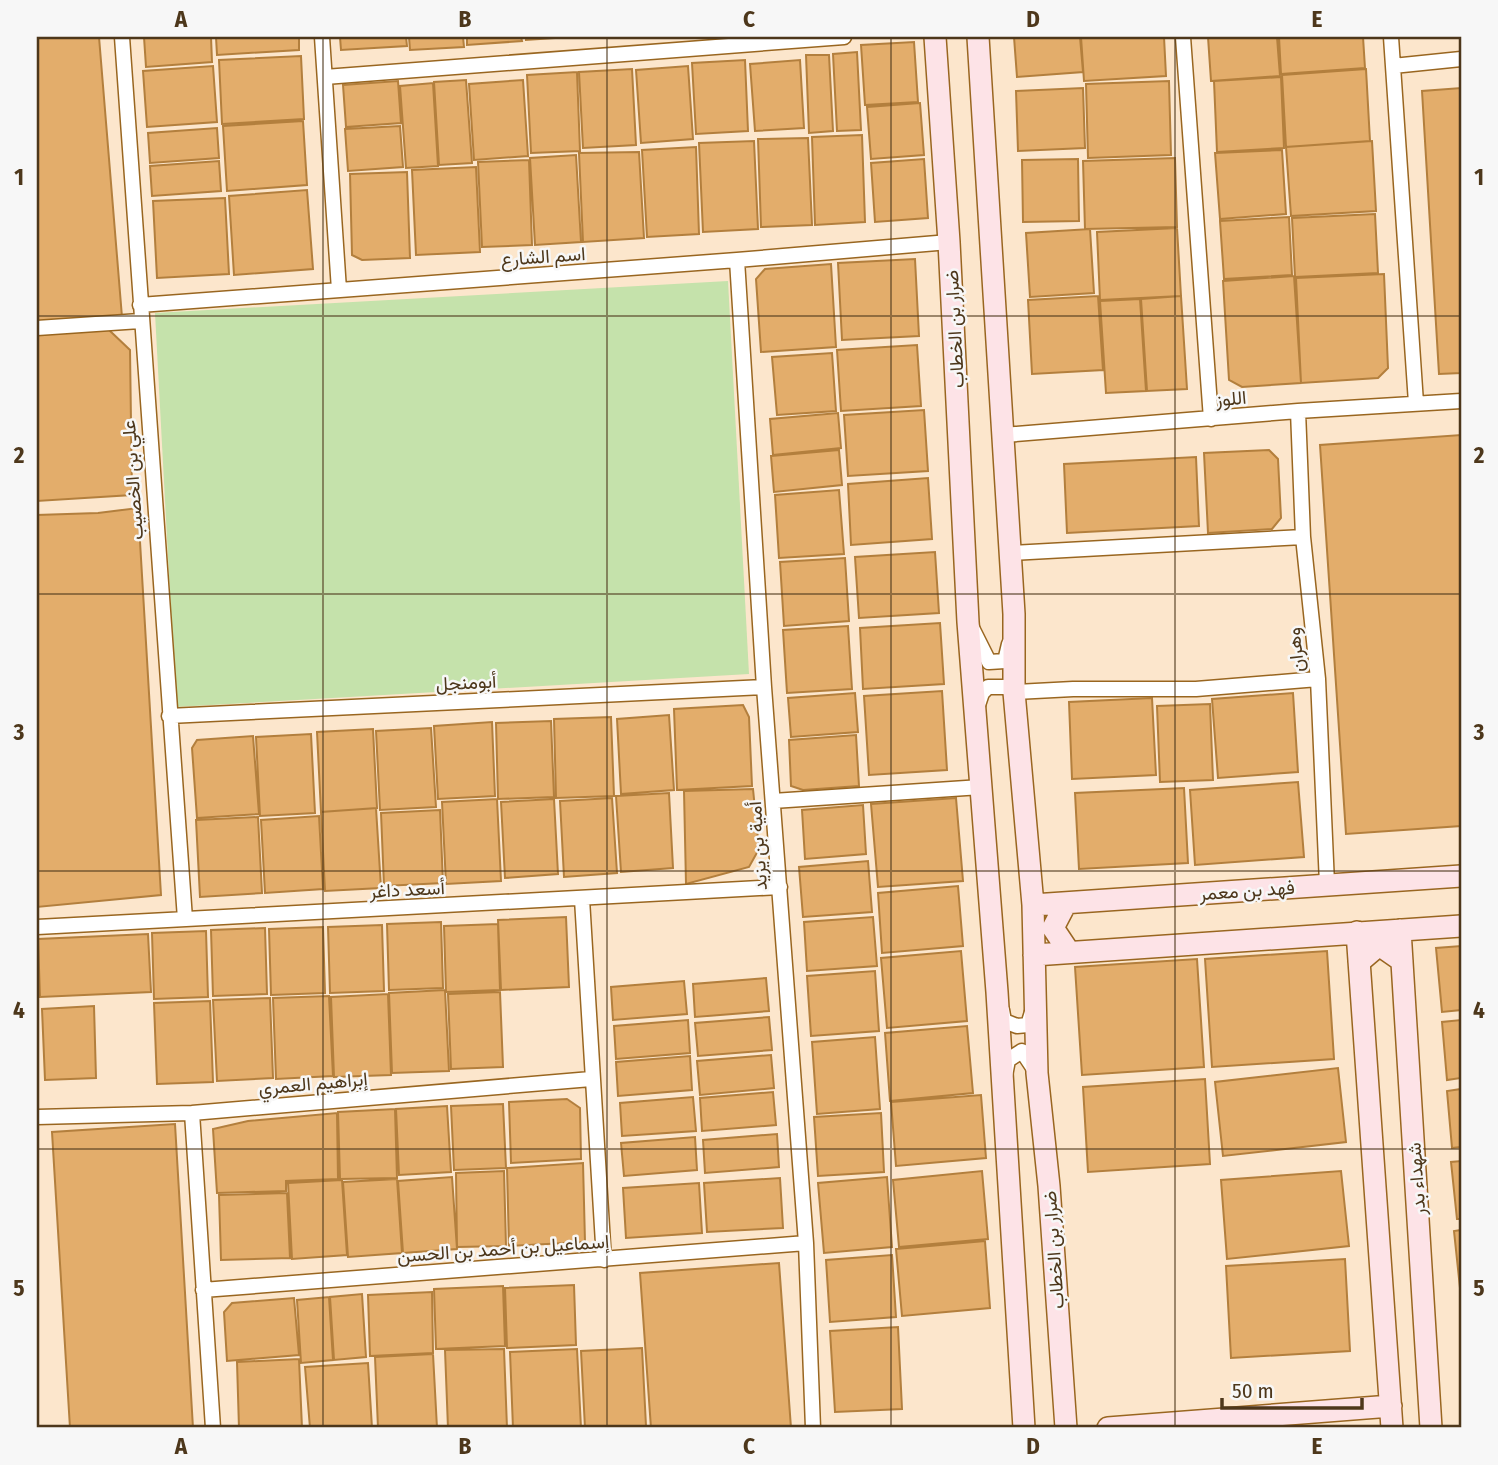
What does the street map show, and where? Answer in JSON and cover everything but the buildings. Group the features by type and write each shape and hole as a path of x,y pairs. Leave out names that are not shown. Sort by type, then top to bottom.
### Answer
{"street":[{"name":"علي بن الخصيب","path":"122,37 140,321 185,919"},
{"path":"322,37 340,290"},
{"path":"325,77 720,41 844,37"},
{"name":"ضرار بن الخطاب","path":"935,37 949,242 968,621 977,709 997,992 1024,1428"},
{"name":"ضرار بن الخطاب","path":"978,37 1011,553 1014,692 1033,905 1033,984 1028,1025 1022,1027 1004,1021 997,992"},
{"path":"1183,37 1211,419"},
{"path":"1391,37 1416,403"},
{"path":"1393,66 1461,59"},
{"name":"اسم الشارع","path":"140,305 949,242"},
{"name":"أمية بن يزيد","path":"737,260 764,687 806,1243 813,1428"},
{"path":"37,328 140,321"},
{"name":"اللوز","path":"1004,435 1298,411 1461,401"},
{"name":"وهران","path":"1298,411 1303,537 1318,678 1327,884"},
{"path":"1011,553 1303,537"},
{"name":"ضرار بن الخطاب","path":"968,621 989,662 1005,661 1014,614"},
{"path":"977,709 982,693 988,687 1005,687 1014,692 1196,689 1318,678"},
{"name":"أبومنجل","path":"169,716 764,687"},
{"path":"773,801 981,787"},
{"name":"فهد بن معمر","path":"1033,905 1461,876"},
{"name":"أسعد داغر","path":"37,927 780,887"},
{"path":"582,899 604,1260"},
{"path":"1066,903 1053,928 1069,952"},
{"path":"1034,955 1461,926"},
{"name":"شهداء بدر","path":"1400,930 1432,1428"},
{"path":"1357,932 1392,1428"},
{"path":"1359,962 1379,945 1402,961"},
{"name":"ضرار بن الخطاب","path":"1033,984 1037,1073 1049,1186 1066,1428"},
{"name":"ضرار بن الخطاب","path":"1003,1089 1008,1060 1022,1051 1037,1073"},
{"name":"إبراهيم العمري","path":"37,1117 192,1113 591,1079"},
{"path":"192,1113 212,1428"},
{"name":"إسماعيل بن أحمد بن الحسن","path":"203,1290 806,1243"},
{"path":"1108,1428 1391,1406"}],"green space":[{"path":"728,281 749,674 176,707 155,313"}]}
